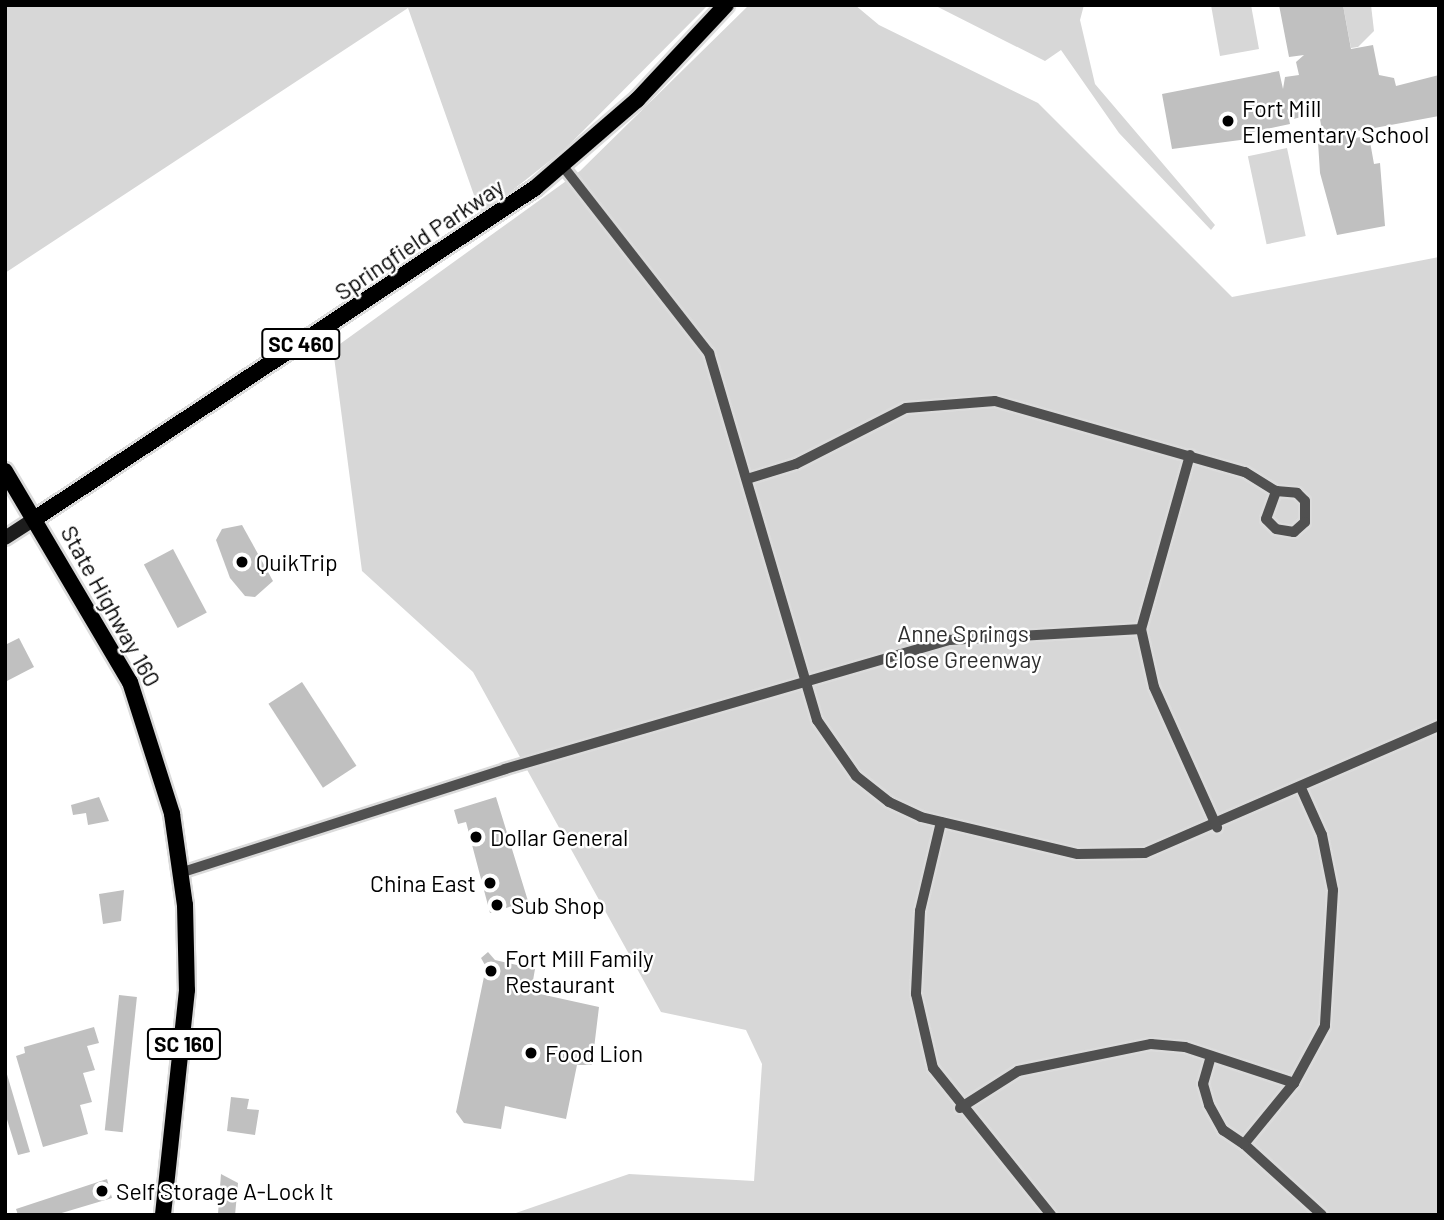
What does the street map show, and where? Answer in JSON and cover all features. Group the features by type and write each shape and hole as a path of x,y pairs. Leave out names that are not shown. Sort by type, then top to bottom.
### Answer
{"main road":[{"name":"Springfield Parkway","path":"36,517 474,233 562,165 637,100 726,5"},
{"name":"SC 160","path":"5,471 36,517"},
{"name":"SC 460","path":"5,538 36,517"},
{"name":"State Highway 160","path":"36,517 135,693 165,781 183,872 186,1012 163,1215"}],"street":[{"path":"562,165 698,333 747,479 822,729 856,776 890,802 941,822 1078,854 1113,856 1145,853 1217,827 1439,726"},
{"path":"747,479 796,464 906,408 942,402 995,401 1245,472 1276,491 1287,489 1305,501 1305,522 1294,532 1276,529 1266,519 1276,491"},
{"path":"1189,455 1141,629 1154,687 1217,827"},
{"path":"183,872 505,769 976,635 1141,629"},
{"path":"1244,1143 1294,1083 1325,1026 1334,890 1322,835 1301,788"},
{"path":"941,822 920,911 916,993 933,1068 960,1108 1051,1215"},
{"path":"960,1108 1018,1071 1068,1056 1151,1044 1211,1056 1294,1083"},
{"path":"1211,1056 1203,1084 1209,1105 1223,1130 1244,1143 1322,1215"}],"green space":[{"path":"5,5 708,5 565,149 481,215 408,8 5,273"},
{"name":"Anne Springs Close Greenway","path":"749,5 855,5 879,25 1038,103 1232,297 1439,257 1439,1215 510,1215 629,1174 754,1181 762,1064 746,1030 661,1012 473,672 362,571 333,349 580,171"},
{"path":"934,5 1084,5 1080,20 1095,84 1215,225 1211,230 1119,133 1061,50 1045,61"},
{"path":"1211,5 1251,5 1259,49 1220,56"},
{"path":"1343,5 1371,5 1374,31 1358,47 1351,48"},
{"path":"1287,148 1306,236 1267,244 1248,156"}],"building":[{"name":"Fort Mill Elementary School","path":"1279,5 1343,5 1351,49 1373,45 1379,75 1394,78 1396,86 1439,75 1439,116 1353,132 1354,138 1369,136 1374,164 1380,163 1385,226 1337,235 1320,173 1318,142 1332,139 1323,137 1319,113 1293,119 1287,109 1290,124 1247,133 1248,139 1172,149 1162,94 1279,71 1283,89 1285,77 1299,75 1296,62 1304,55 1289,57"},
{"name":"QuikTrip","path":"242,525 273,581 255,597 245,596 230,578 216,540 222,529"},
{"path":"173,549 207,613 178,628 144,564"},
{"path":"19,638 34,667 5,682 5,645"},
{"path":"302,682 356,766 323,788 268,704"},
{"path":"99,797 109,821 88,825 86,813 73,815 71,805"},
{"path":"496,797 528,901 490,913 466,822 458,824 454,810"},
{"path":"124,890 121,921 103,924 99,894"},
{"name":"Food Lion","path":"488,952 495,960 535,969 531,992 599,1007 592,1065 577,1065 566,1119 505,1106 501,1129 464,1123 456,1112 486,967 481,958"},
{"path":"119,995 137,997 123,1132 105,1130"},
{"path":"94,1027 99,1043 87,1046 95,1070 83,1073 92,1102 80,1105 88,1134 43,1147 16,1056 25,1053 24,1047"},
{"path":"6,1071 30,1152 18,1155 5,1113"},
{"path":"231,1097 249,1099 247,1109 259,1110 255,1135 227,1131"},
{"path":"221,1174 238,1183 235,1215 218,1214"},
{"path":"107,1179 112,1198 55,1215 18,1215 16,1209"}],"place":[{"name":"Fort Mill Elementary School","path":"1228,121"},
{"name":"QuikTrip","path":"242,562"},
{"name":"Dollar General","path":"476,837"},
{"name":"China East","path":"490,883"},
{"name":"Sub Shop","path":"497,905"},
{"name":"Fort Mill Family Restaurant","path":"491,971"},
{"name":"Food Lion","path":"531,1053"},
{"name":"Self Storage A-Lock It","path":"102,1191"}]}
